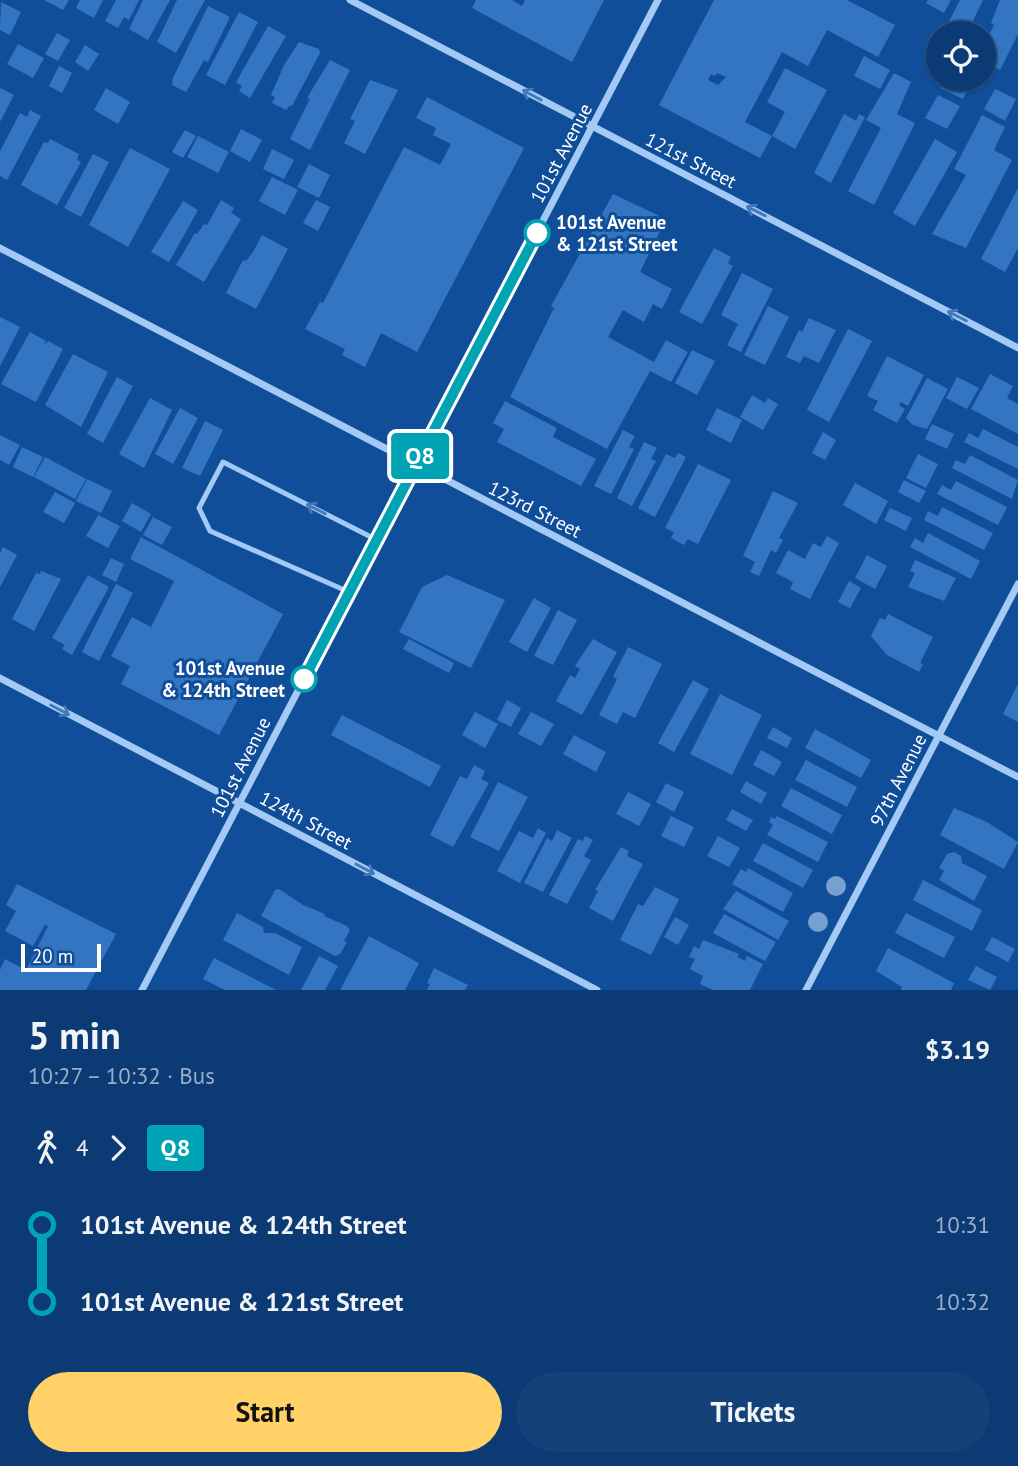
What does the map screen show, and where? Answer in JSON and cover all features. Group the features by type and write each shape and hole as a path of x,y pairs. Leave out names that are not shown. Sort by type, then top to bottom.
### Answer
{"street":[{"name":"121st Street","path":"350,0 1018,348"},
{"name":"101st Avenue","path":"142,990 658,0"},
{"name":"123rd Street","path":"0,248 1018,777"},
{"name":"97th Avenue","path":"806,990 1018,584"},
{"name":"124th Street","path":"0,678 597,990"}],"lane":[{"path":"349,592 210,531 200,508 222,462 377,540"}],"building":[{"path":"44,0 69,0 63,10"},
{"path":"80,0 103,0 94,18 76,8"},
{"path":"116,0 139,0 129,20 124,17 118,28 105,21"},
{"path":"143,0 170,0 148,40 129,29"},
{"path":"177,0 205,0 176,53 157,42"},
{"path":"476,0 512,0 522,6 525,0 604,0 572,62 472,8"},
{"path":"714,0 847,0 895,25 878,57 827,30 808,66 782,52 745,122 772,136 760,158 659,105","holes":["717,73 726,77 718,85 708,80 711,74 715,76"]},
{"path":"928,0 951,0 944,13 926,3"},
{"path":"960,0 983,0 973,21 949,21"},
{"path":"1000,0 1018,0 1018,34 1000,70 996,68 996,21 992,21"},
{"path":"1,2 21,12 10,35 0,30"},
{"path":"208,6 230,17 208,62 204,60 186,92 172,85 173,78"},
{"path":"239,12 258,22 225,85 206,75"},
{"path":"268,26 286,36 250,98 239,91 242,86 236,82"},
{"path":"57,33 70,40 58,61 45,54"},
{"path":"299,42 319,49 320,53 292,106 286,110 272,103 275,97 271,95 284,65"},
{"path":"18,44 44,58 33,78 7,64"},
{"path":"85,45 99,54 88,71 75,62"},
{"path":"864,56 890,70 880,89 854,76"},
{"path":"330,60 350,70 310,150 290,139 310,99 307,98"},
{"path":"59,66 72,73 62,93 49,86"},
{"path":"785,68 827,90 795,149 772,136 785,112 767,102"},
{"path":"894,73 911,82 897,114 915,123 874,205 848,191 881,128 866,120"},
{"path":"370,80 398,90 365,154 344,143 355,121 350,119"},
{"path":"0,88 14,95 0,122"},
{"path":"106,88 130,102 118,124 94,110"},
{"path":"996,89 1016,99 1005,121 984,109"},
{"path":"946,91 967,91 963,99"},
{"path":"938,95 960,106 947,129 925,118"},
{"path":"427,97 524,148 417,352 381,333 365,367 342,355 345,349 305,329 320,302 323,303 404,147 440,165 451,144 433,135 436,128 416,118"},
{"path":"30,110 41,116 7,180 0,176 0,151 20,113 27,117"},
{"path":"844,114 856,121 859,114 865,117 831,183 814,173"},
{"path":"982,115 1005,127 994,150 1012,160 966,248 932,234 966,175 954,169"},
{"path":"241,129 262,140 250,162 230,151"},
{"path":"185,130 196,136 183,158 172,152"},
{"path":"198,136 229,152 218,173 187,157"},
{"path":"50,139 79,154 77,160 81,162 57,205 21,185 44,142 48,143"},
{"path":"935,139 957,152 915,226 893,213"},
{"path":"130,148 170,169 128,247 89,225"},
{"path":"272,149 294,160 284,179 263,169"},
{"path":"93,154 109,162 81,217 64,208"},
{"path":"309,164 330,175 319,198 297,187"},
{"path":"272,177 298,190 285,215 259,201"},
{"path":"1018,188 1018,248 1005,272 981,259"},
{"path":"613,194 666,219 640,272 672,289 662,309 653,304 644,322 623,310 608,337 654,362 666,340 688,352 671,382 650,371 607,449 510,397 554,308 551,306"},
{"path":"221,200 234,208 231,213 241,219 204,282 176,265 195,233 197,234 204,224 207,225"},
{"path":"316,200 330,207 318,231 303,223"},
{"path":"183,201 198,210 169,262 151,252"},
{"path":"262,235 288,249 256,309 226,293 243,260 246,261 253,252"},
{"path":"714,248 731,257 728,263 733,266 702,324 679,312"},
{"path":"742,273 773,289 741,352 727,345 738,324 721,315"},
{"path":"768,306 789,317 765,365 744,355"},
{"path":"0,317 20,327 0,366"},
{"path":"809,318 836,330 819,363 804,356 800,363 786,357 799,330 802,332"},
{"path":"848,329 872,341 829,422 807,410"},
{"path":"30,332 46,341 44,345 48,341 63,349 36,402 1,384"},
{"path":"692,350 715,361 697,395 675,383"},
{"path":"73,354 108,372 81,427 45,405"},
{"path":"887,356 924,375 908,406 901,402 899,405 905,409 897,423 873,410 878,401 867,396"},
{"path":"990,374 1013,386 1007,398 1018,404 1018,434 971,409"},
{"path":"117,377 133,386 103,443 87,434"},
{"path":"957,377 979,388 967,409 946,398"},
{"path":"927,378 948,389 927,429 913,425 906,418"},
{"path":"752,395 765,403 768,398 778,404 763,430 740,417"},
{"path":"150,398 172,410 144,468 119,454"},
{"path":"505,401 557,428 553,437 596,459 581,486 497,442 504,429 493,423"},
{"path":"180,408 198,418 173,464 155,454"},
{"path":"717,408 742,420 731,443 706,430"},
{"path":"205,421 223,430 200,476 182,468"},
{"path":"932,424 954,434 947,449 925,439"},
{"path":"983,429 1018,447 1018,469 964,442 969,433 978,438"},
{"path":"623,430 635,436 629,447 634,449 611,494 594,486"},
{"path":"823,432 836,440 825,460 812,453"},
{"path":"0,435 20,445 9,465 0,460"},
{"path":"644,442 657,448 651,459 656,461 632,506 617,498"},
{"path":"22,447 43,457 33,477 13,467"},
{"path":"678,453 686,457 655,517 638,508 666,454 675,458"},
{"path":"918,454 938,464 926,488 906,478"},
{"path":"970,455 1018,480 1012,499 952,468 956,460 965,464"},
{"path":"45,457 86,479 75,499 34,477"},
{"path":"698,464 731,480 698,544 688,539 684,545 671,538 674,532 665,528"},
{"path":"87,479 112,491 101,513 76,501"},
{"path":"904,480 926,491 919,503 898,492"},
{"path":"956,481 1007,507 998,525 937,494 942,485 951,490"},
{"path":"855,483 888,501 876,524 843,505"},
{"path":"773,491 798,503 779,538 783,540 776,553 771,550 759,576 750,572 755,562 743,556"},
{"path":"55,492 75,503 64,523 43,512"},
{"path":"132,503 151,514 141,532 122,521"},
{"path":"942,507 993,533 984,550 924,520 928,511 938,516"},
{"path":"890,508 912,518 906,531 884,520"},
{"path":"98,515 120,526 108,548 86,536"},
{"path":"153,517 172,527 162,545 143,535"},
{"path":"928,533 980,561 971,579 910,547 915,538 923,543"},
{"path":"827,536 839,543 810,599 790,589 793,582 776,573 788,550 805,559 813,543 821,547"},
{"path":"141,537 283,614 219,735 121,684 130,666 111,656 132,617 151,627 174,581 130,559"},
{"path":"3,547 17,555 0,587 0,553"},
{"path":"867,555 887,566 875,589 855,578"},
{"path":"111,558 124,564 116,582 102,575"},
{"path":"915,560 956,578 944,601 908,587 915,573 910,571"},
{"path":"41,571 61,579 34,631 12,619 36,573 40,574"},
{"path":"88,575 109,587 72,655 62,649 65,645 52,638"},
{"path":"447,575 505,600 471,668 399,632 422,587"},
{"path":"849,581 861,588 850,608 838,602"},
{"path":"116,584 133,593 99,661 82,652"},
{"path":"534,598 551,608 527,652 509,642"},
{"path":"558,610 577,620 553,665 534,656"},
{"path":"888,614 933,637 920,663 923,664 919,672 887,655 871,636 880,618 885,620"},
{"path":"409,639 454,663 449,673 403,649"},
{"path":"593,639 617,652 582,715 556,701 570,675 575,678 580,669 575,666"},
{"path":"628,647 662,664 635,718 623,712 617,724 599,715 617,679 613,677"},
{"path":"693,680 709,689 674,752 658,743"},
{"path":"1018,684 1018,722 1003,714"},
{"path":"720,694 762,715 732,775 690,754"},
{"path":"507,700 521,708 511,727 497,720"},
{"path":"475,712 498,724 485,748 462,735"},
{"path":"531,712 554,724 541,746 518,734"},
{"path":"342,715 441,766 430,787 331,735"},
{"path":"773,727 792,738 787,748 767,738"},
{"path":"815,729 871,760 861,778 805,748"},
{"path":"574,735 606,752 596,772 563,754"},
{"path":"761,750 782,762 774,776 753,765"},
{"path":"806,760 857,787 847,807 795,780"},
{"path":"474,765 485,771 481,779 489,783 453,847 430,835 460,776 467,779"},
{"path":"746,781 767,793 761,804 740,792"},
{"path":"498,782 528,797 499,851 470,837"},
{"path":"666,783 684,792 674,812 656,802"},
{"path":"791,788 842,815 832,834 781,806"},
{"path":"628,792 651,804 639,826 616,814"},
{"path":"954,808 987,822 1018,842 1004,869 940,835"},
{"path":"732,809 753,820 746,831 726,820"},
{"path":"671,816 694,827 684,847 661,836"},
{"path":"777,816 828,842 818,862 767,835 773,825 769,822 771,817 775,819"},
{"path":"538,828 546,833 520,883 497,871 519,831 533,838"},
{"path":"557,830 572,838 543,892 524,883 547,838 552,841"},
{"path":"585,836 593,840 584,856 591,860 567,904 549,895 578,839 583,841"},
{"path":"718,836 740,848 729,867 707,856"},
{"path":"763,843 813,870 803,888 753,861"},
{"path":"621,847 629,851 627,856 643,864 613,921 589,908 598,891 595,890"},
{"path":"954,852 961,856 962,863 987,876 974,901 939,880 944,871 939,868 947,854"},
{"path":"748,868 793,893 783,912 732,884 741,869 746,872"},
{"path":"923,880 982,910 972,931 913,900"},
{"path":"17,884 116,934 86,990 0,990 0,970 5,959 26,970 48,926 45,925 33,946 5,931 16,911 6,905"},
{"path":"655,887 679,899 651,955 620,940 638,904 643,906"},
{"path":"279,889 303,905 347,926 350,930 344,941 347,942 340,954 335,956 261,916 275,890"},
{"path":"736,891 789,921 778,940 723,909"},
{"path":"237,913 263,927 264,933 275,933 302,947 289,975 223,940"},
{"path":"906,913 955,937 944,958 895,933"},
{"path":"724,914 776,942 765,961 713,933"},
{"path":"675,917 689,925 678,945 664,937"},
{"path":"369,936 419,963 405,990 340,990"},
{"path":"992,937 1015,949 1008,962 985,950"},
{"path":"703,940 739,954 737,957 745,961 747,956 763,964 750,990 713,990 700,984 703,976 690,969 695,959 689,957 694,946 699,949"},
{"path":"888,948 954,983 951,990 901,990 902,987 876,971"},
{"path":"319,956 338,966 325,990 301,990"},
{"path":"214,958 276,990 225,990 203,979"},
{"path":"976,966 997,977 990,990 968,980"},
{"path":"434,968 468,985 465,990 427,990 430,984 427,983"}],"bus line":[{"name":"Q8","path":"304,679 537,233"}],"place":[{"name":"101st Avenue & 121st Street","path":"537,233"},
{"name":"101st Avenue & 124th Street","path":"304,679"}]}
